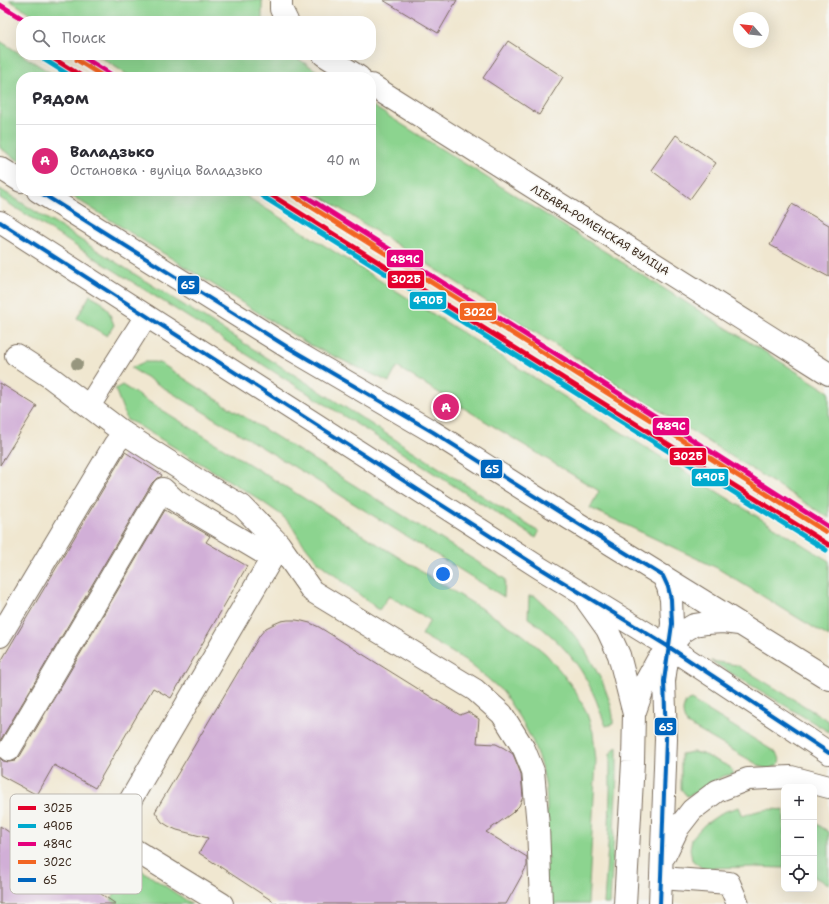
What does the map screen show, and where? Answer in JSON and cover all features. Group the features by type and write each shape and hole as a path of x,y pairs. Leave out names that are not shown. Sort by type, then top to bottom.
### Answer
{"main road":[{"path":"281,0 280,9 284,16"},
{"path":"332,60 350,72"},
{"name":"ЛІБАВА-РОМЕНСКАЯ ВУЛІЦА","path":"376,88 829,374"},
{"path":"0,168 16,178"},
{"path":"46,196 289,348 433,432 829,679"},
{"path":"0,222 540,568 669,647 829,753"},
{"path":"89,406 146,316"},
{"path":"16,355 50,377 124,433 199,481 242,506 275,551 312,591 475,690 502,714 524,749 533,771 538,826 541,904"},
{"path":"0,636 114,444 124,433"},
{"path":"9,750 163,489 176,501 275,551"},
{"path":"134,794 275,551"},
{"path":"660,904 666,739 664,681 672,624 671,599 663,576"},
{"path":"582,594 607,629 619,655 634,714 633,762 625,904"},
{"path":"634,714 645,682 657,661 684,631 694,625 707,623 723,622 742,624"},
{"path":"661,870 678,828 692,810 717,791 748,780 791,777 829,787"},
{"path":"142,855 222,904"},
{"path":"661,870 729,883 738,904"}],"green space":[{"path":"9,0 262,0 262,16 35,16"},
{"path":"0,41 16,51 16,60 30,60 49,72 16,72 16,159 0,148"},
{"path":"105,60 300,60 319,72 123,72"},
{"path":"376,108 829,392 829,518 320,196 376,196"},
{"path":"0,189 315,388 539,532 536,538 0,198"},
{"path":"72,196 246,196 587,411 829,561 829,637 717,568 590,508 599,491 397,367 389,382 308,344"},
{"path":"90,295 101,301 109,312 114,325 107,336 77,318"},
{"path":"144,362 155,362 162,364 505,579 504,597 311,477 131,368"},
{"path":"122,385 522,634 546,654 574,689 586,711 593,732 596,761 588,904 541,904 547,807 543,772 533,742 503,692 465,660 422,635 430,620 389,596 379,610 318,562 299,538 290,523 280,514 254,496 127,420 115,389"},
{"path":"529,596 535,596 564,623 583,646 603,683 611,705 613,724 606,726 587,680 573,659 557,641 528,618"},
{"path":"711,661 737,665 829,721 829,732"},
{"path":"691,700 775,752 780,758 778,765 768,769 762,767 687,724 683,708 686,702"},
{"path":"617,746 617,775 610,904 604,904 609,831 610,754"},
{"path":"693,752 703,754 730,767 734,774 723,776 698,792 687,796 681,789 681,754"},
{"path":"739,807 743,816 763,810 781,810 781,868 702,868 692,860 690,849 692,838 704,825 723,812"},
{"path":"817,824 829,832 829,884 817,878"},
{"path":"142,871 192,904 117,904 111,900 114,894 142,894"}],"building":[{"path":"383,0 457,0 438,33"},
{"path":"508,41 563,77 539,115 483,78"},
{"path":"676,135 716,163 690,199 651,170"},
{"path":"792,204 829,225 829,277 770,245"},
{"path":"0,383 37,406 0,465"},
{"path":"125,452 162,475 152,483 0,741 0,663"},
{"path":"165,510 210,536 206,542 247,566 171,698 153,688 95,788 54,765 38,794 35,794 0,775 0,758 3,761 9,762 15,761 20,756"},
{"path":"281,621 302,621 319,627 460,715 468,712 479,719 477,743 496,744 513,754 521,774 523,797 519,806 512,813 486,832 527,857 527,866 506,904 277,904 199,853 208,838 177,830 162,822 155,812 260,635 266,628"},
{"path":"0,826 10,833 10,894 101,894 116,904 0,904"}],"transit line":[{"name":"489С","path":"0,5 18,16"},
{"name":"490Б","path":"45,60 64,72"},
{"name":"302Б","path":"56,60 75,72"},
{"name":"302С","path":"77,60 96,72"},
{"name":"489С","path":"88,60 107,72"},
{"name":"65","path":"46,196 289,348 433,432 663,576 671,599 672,624 664,681 666,739 660,904"},
{"name":"490Б","path":"262,196 826,550"},
{"name":"302Б","path":"273,196 829,545"},
{"name":"302С","path":"294,196 826,532"},
{"name":"489С","path":"305,196 829,527"},
{"name":"65","path":"0,222 540,568 669,647 829,753"}],"place":[{"name":"Валадзько","path":"446,407"}]}
